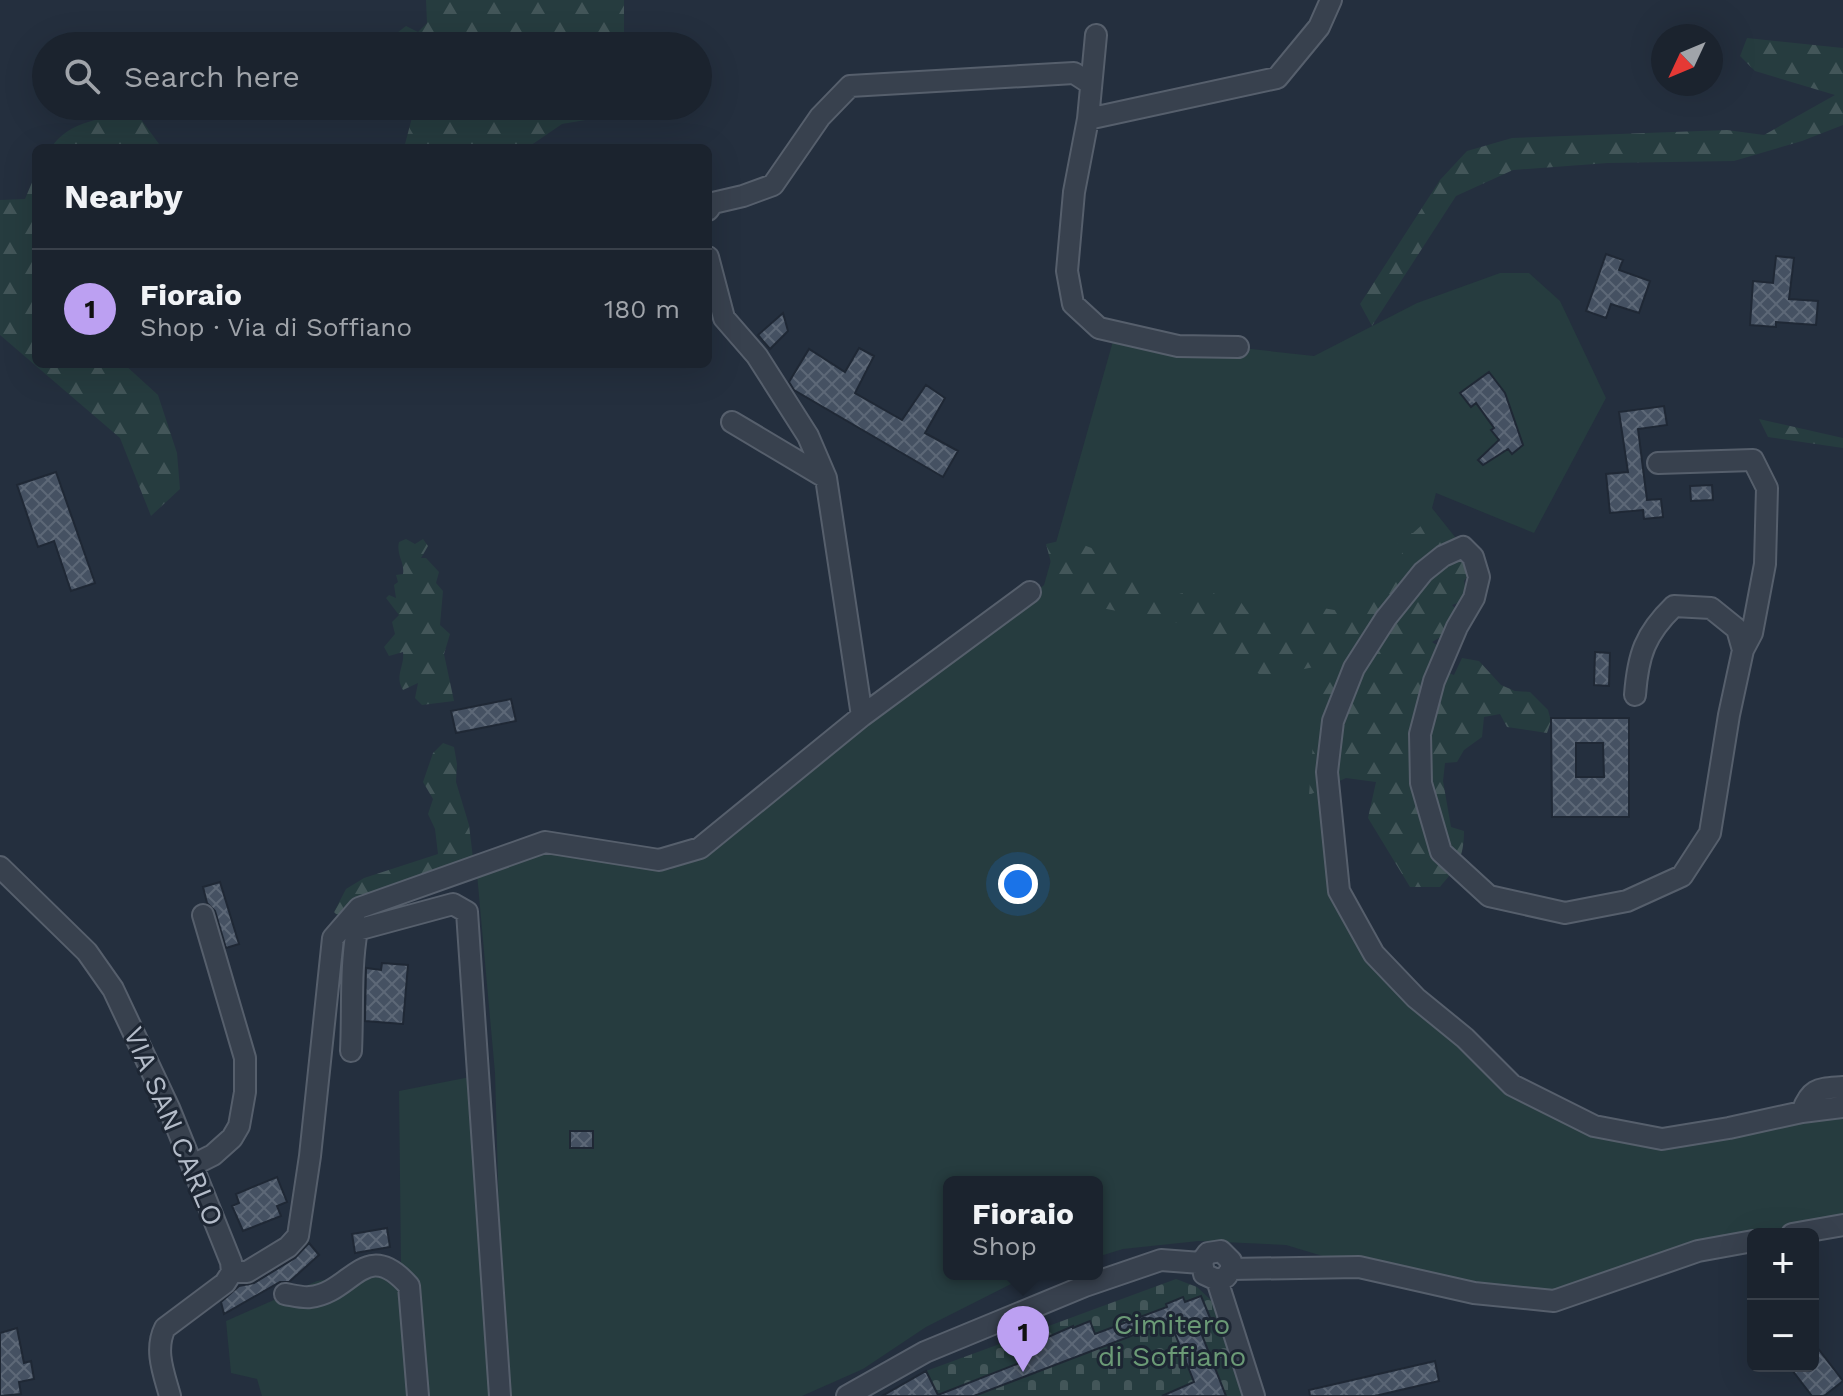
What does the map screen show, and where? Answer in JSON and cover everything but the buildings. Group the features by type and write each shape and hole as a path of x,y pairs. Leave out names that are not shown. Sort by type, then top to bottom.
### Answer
{"street":[{"path":"1088,119 1277,78 1319,27 1331,0"},
{"path":"1096,35 1088,119 1074,192 1067,271 1073,304 1099,328 1178,346 1238,347"},
{"path":"712,204 773,185 825,110 850,86 1074,73 1091,84"},
{"path":"712,272 724,318 757,356 799,422 826,478 862,716"},
{"path":"732,422 826,478"},
{"path":"1658,463 1753,460 1767,488 1765,564 1752,633 1743,650 1729,715 1710,833 1682,876 1627,901 1565,913 1489,896 1441,852 1421,783 1420,734 1434,681 1457,627 1474,598 1479,577 1473,557 1463,547 1443,556 1423,572 1386,618 1354,668 1333,721 1327,772 1339,891 1374,954 1416,998 1465,1038 1512,1085 1594,1126 1662,1139 1843,1107"},
{"path":"170,1396 160,1358 165,1328 225,1283 232,1272 247,1272 288,1247 298,1236 310,1156 333,938 359,908 545,842 659,860 700,848 862,716 1030,592"},
{"path":"1635,695 1637,667 1653,626 1674,606 1711,608 1737,629 1743,650"},
{"name":"VIA SAN CARLO","path":"0,867 64,927 106,978 169,1108 227,1248 232,1272"},
{"path":"351,1051 352,957 357,930 453,904 467,912 500,1396"},
{"path":"193,1165 213,1155 232,1138 239,1126 245,1092 245,1058 203,915"},
{"path":"1802,1112 1807,1096 1817,1089 1843,1087"},
{"path":"1819,1229 1843,1225"},
{"path":"1224,1275 1359,1267 1474,1293 1554,1301 1698,1251 1747,1242"},
{"path":"1103,1280 1161,1260 1201,1263 1208,1253 1221,1251 1231,1261 1224,1275 1254,1396"},
{"path":"285,1294 310,1297 334,1288 365,1266 378,1265 400,1275 409,1286 418,1396"},
{"path":"847,1396 925,1352 1103,1280"}],"green space":[{"path":"426,0 624,0 624,32 418,32 427,23"},
{"path":"406,26 418,32 398,32"},
{"path":"1747,38 1843,48 1843,125 1734,161 1608,163 1513,170 1456,196 1372,326 1360,304 1440,180 1467,151 1512,138 1727,130 1764,135 1835,95 1755,71 1740,56"},
{"path":"141,120 159,144 55,144 68,131 89,122"},
{"path":"411,120 585,120 562,124 533,144 405,144"},
{"path":"32,182 32,362 0,335 0,200 25,199"},
{"path":"1500,273 1529,273 1560,301 1606,398 1534,533 1436,493 1432,508 1463,547 1333,721 1339,891 1374,954 1512,1085 1594,1126 1662,1139 1843,1107 1843,1225 1819,1229 1747,1228 1747,1236 1554,1301 1359,1267 1286,1245 1199,1241 1123,1249 1103,1255 1103,1176 943,1176 943,1280 1019,1280 926,1327 863,1369 802,1396 504,1396 495,1073 477,874 551,850 670,870 927,679 1044,585 1115,334 1314,356 1417,303"},
{"path":"38,368 128,368 158,395 177,453 180,489 151,516 120,438"},
{"path":"1759,419 1843,438 1843,448 1768,437"},
{"path":"1422,525 1429,528 1420,542 1451,537 1469,540 1469,575 1464,581 1468,597 1452,605 1467,622 1432,642 1450,654 1448,673 1454,675 1462,658 1479,661 1501,685 1515,691 1530,692 1548,710 1551,721 1547,733 1507,727 1500,714 1484,717 1482,737 1464,750 1457,762 1445,763 1443,781 1451,827 1464,831 1464,840 1458,862 1440,887 1410,887 1368,818 1376,782 1346,778 1309,795 1319,666 1264,677 1178,623 1061,600 1046,544 1068,539 1094,549 1172,596 1201,588 1220,596 1234,592 1247,611 1270,622 1297,619 1323,608 1351,613 1369,603 1381,590 1402,554 1403,550 1397,543 1399,534 1413,533"},
{"path":"406,539 415,544 423,539 428,546 421,558 426,558 439,572 436,583 443,591 440,625 450,634 444,654 454,701 422,705 415,698 418,683 403,690 400,685 403,652 389,656 384,647 395,634 392,622 399,615 386,598 389,595 396,598 396,575 403,574 399,542"},
{"path":"443,743 454,747 456,782 469,825 473,858 338,916 334,912 346,889 364,878 438,854 435,829 428,814 433,799 423,782 433,753"},
{"path":"470,1077 492,1396 262,1396 257,1379 231,1373 226,1321 317,1281 401,1268 399,1091"},
{"name":"Cimitero di Soffiano","path":"1176,1279 1197,1287 1216,1305 1250,1396 882,1396 926,1371"}],"place":[{"name":"Fioraio","path":"1023,1372"}]}
